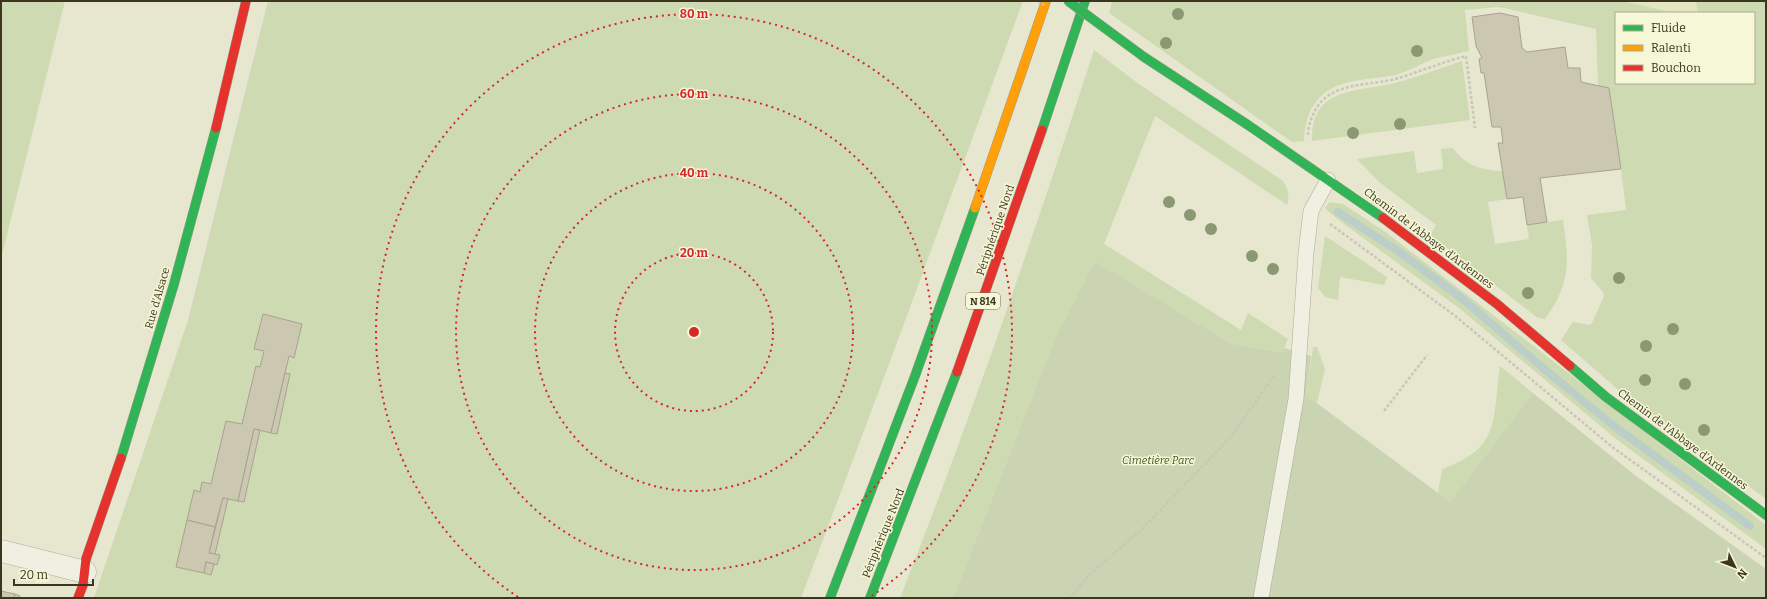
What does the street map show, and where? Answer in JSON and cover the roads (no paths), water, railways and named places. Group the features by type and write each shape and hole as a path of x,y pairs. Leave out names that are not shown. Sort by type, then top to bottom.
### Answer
{"main road":[{"name":"Rue d'Alsace","path":"78,598 85,572 86,559 124,448 174,284 217,125 246,1"},
{"path":"830,598 876,479 956,261 1046,1"},
{"name":"Chemin de l'Abbaye d'Ardennes","path":"1068,1 1144,57 1328,180 1454,270 1542,341 1606,397 1764,514"},
{"name":"Périphérique Nord","path":"870,598 912,495 1002,249 1086,1"}],"street":[{"path":"1,551 85,572"}],"lane":[{"path":"1261,598 1296,400 1307,241 1311,211 1328,180"}],"waterway":[{"path":"1338,212 1398,251 1465,301 1544,369 1614,426 1750,526"}],"park label":[{"name":"Cimetière Parc","path":"1158,460"}]}
